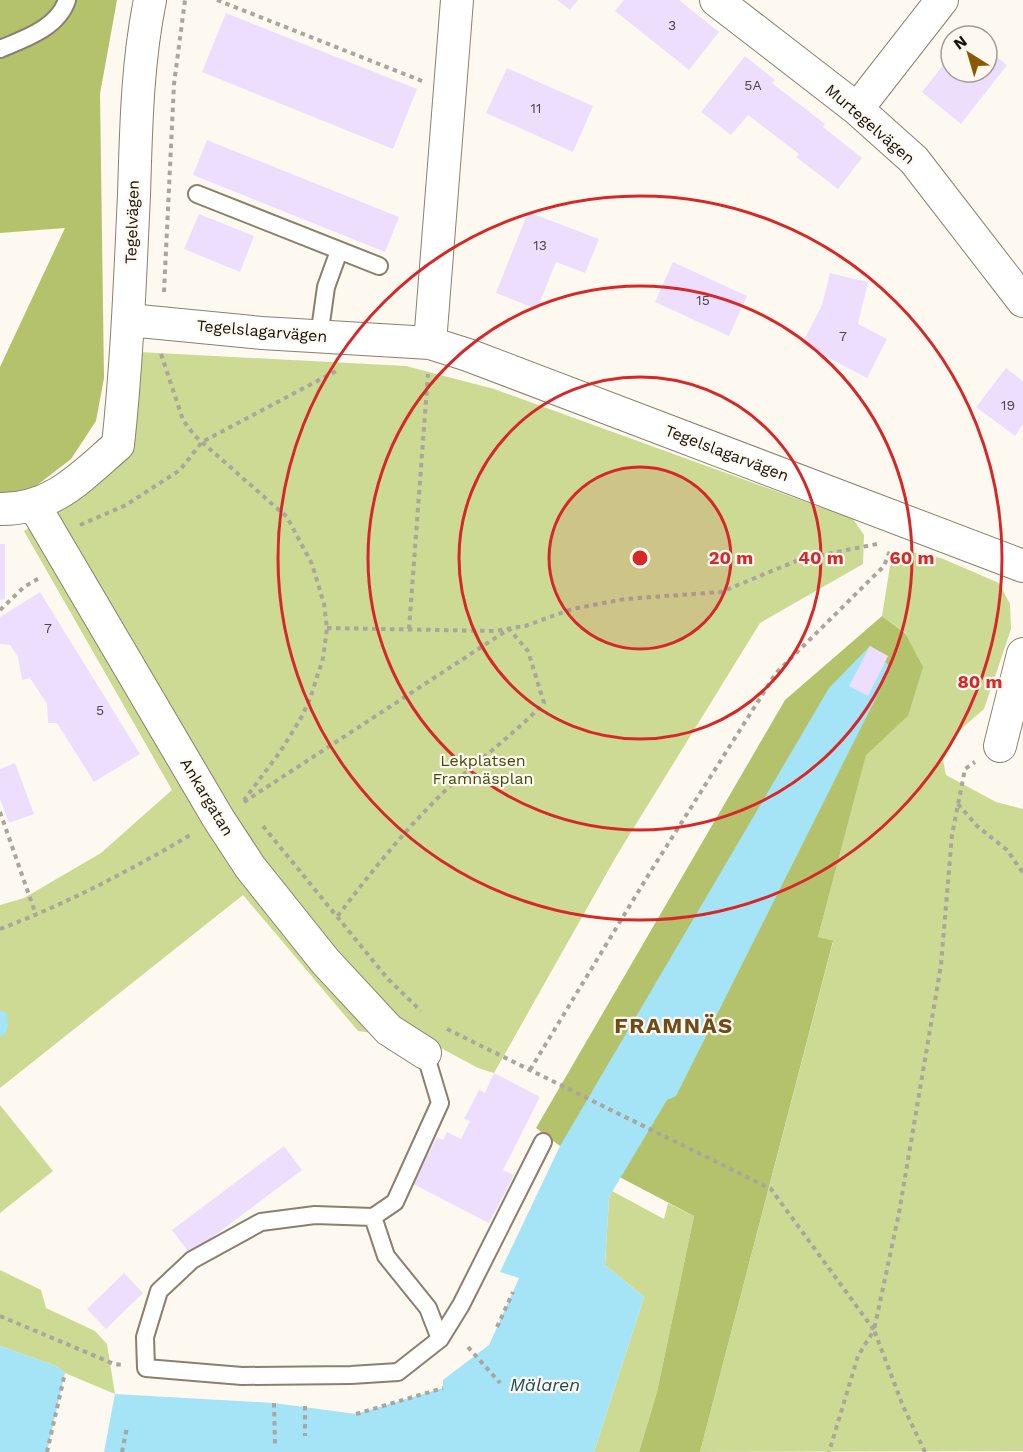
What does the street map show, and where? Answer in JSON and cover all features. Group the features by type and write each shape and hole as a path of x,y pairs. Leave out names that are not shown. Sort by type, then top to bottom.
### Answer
{"street":[{"name":"Tegelvägen","path":"34,505 63,491 118,445 129,320 137,101 150,0"},
{"path":"430,343 458,0"},
{"name":"Murtegelvägen","path":"716,0 856,109 914,160 1023,301"},
{"path":"856,109 942,0"},
{"name":"Tegelslagarvägen","path":"129,320 262,333 430,343 468,355 1023,566"},
{"path":"0,509 34,505"},
{"name":"Ankargatan","path":"34,505 60,549 235,810 250,867 325,961 389,1030 425,1053"},
{"path":"1000,746 1023,654"}],"lane":[{"path":"0,49 38,33 64,9 67,0"},
{"path":"197,194 379,266"},
{"path":"319,337 326,287 339,250"},
{"path":"425,1053 440,1103 395,1202 373,1217 315,1215 261,1222 192,1260 159,1291 145,1337 146,1368 242,1376 398,1372 440,1340 461,1305 543,1142"},
{"path":"373,1217 386,1256 428,1308 440,1340"}],"path":[{"path":"217,0 450,93"},
{"path":"409,629 430,343"},
{"path":"0,610 60,549 180,470 202,442 339,369"},
{"path":"235,810 280,752 301,718 317,679 327,628 494,631 525,626 572,609 625,599 721,592 801,559 879,544 894,534 901,519"},
{"path":"530,1070 649,874 776,673 884,567 901,519"},
{"path":"0,929 36,915 147,861 235,810 509,629"},
{"path":"337,917 377,864 447,789 520,728 544,703 528,651 509,629"},
{"path":"829,1452 858,1356 874,1330 899,1213 941,965 952,835 965,769 1000,746"},
{"path":"958,804 977,826 1007,850 1023,873"},
{"path":"0,812 36,915"},
{"path":"258,820 388,979 412,1004 427,1015"},
{"path":"441,1026 771,1189 874,1330 903,1406 925,1452"},
{"path":"497,1327 513,1292"},
{"path":"0,1316 114,1364 146,1368"},
{"path":"468,1347 500,1383"},
{"path":"47,1452 65,1373"},
{"path":"356,1414 443,1388"},
{"path":"274,1403 275,1444"},
{"path":"305,1406 305,1436"},
{"path":"122,1452 127,1426"}],"green space":[{"path":"0,0 117,0 100,94 104,378 96,421 71,459 32,489 0,495 0,367 65,228 0,233"},
{"name":"Lekplatsen Framnäsplan","path":"139,352 406,366 494,389 853,519 864,535 863,564 760,623 617,855 494,1073 478,1068 426,1040 358,1031 243,895 0,1088 0,905 24,898 101,853 172,790 24,531 92,483"},
{"path":"911,552 941,558 999,583 1010,604 1011,629 984,709 961,729 943,760 946,775 996,802 1023,809 1023,1451 700,1452 833,942 818,937 866,754 908,716 906,633 882,616 890,566"},
{"path":"882,616 905,633 923,667 908,716 866,755 818,937 833,941 700,1452 639,1452 657,1392 694,1216 560,1146 536,1128 785,700"},
{"path":"0,1105 53,1171 0,1213"},
{"path":"612,1191 664,1219 668,1203 694,1216 657,1392 639,1452 594,1452 644,1297 605,1265 609,1197"},
{"path":"0,1270 41,1290 46,1308 95,1331 107,1344 115,1394 65,1373 56,1366 0,1346"}],"water":[{"name":"Mälaren","path":"870,646 891,668 676,1096 667,1100 609,1197 605,1265 644,1297 594,1452 104,1452 115,1394 274,1403 356,1414 443,1388 443,1380 489,1345 519,1278 500,1272 560,1146 829,688"},
{"path":"0,1346 56,1366 65,1373 47,1452 0,1452"}],"building":[{"path":"557,0 578,0 570,10"},
{"path":"624,0 679,0 719,32 689,70 615,11"},
{"path":"226,13 417,89 393,149 202,72"},
{"path":"745,56 775,80 772,83 825,124 823,127 862,158 838,189 796,157 799,154 748,115 731,135 701,112"},
{"path":"999,59 1007,65 999,75"},
{"path":"507,68 593,106 573,152 486,113"},
{"path":"939,70 939,84 992,84 961,124 922,92"},
{"path":"207,140 399,217 385,252 193,175"},
{"path":"528,212 599,239 585,273 556,262 537,309 496,293"},
{"path":"199,214 254,236 240,272 184,249"},
{"path":"673,262 747,296 729,336 655,302"},
{"path":"830,273 868,282 858,324 887,339 867,378 802,344 822,305"},
{"path":"1006,368 1023,381 1023,424 1015,436 976,407"},
{"path":"0,544 5,544 5,599 0,600"},
{"path":"40,592 140,754 94,782 57,723 48,723 47,704 30,678 22,680 18,657 10,645 0,644 0,617"},
{"path":"870,646 888,656 868,696 849,686"},
{"path":"15,763 34,814 9,823 0,799 0,769"},
{"path":"494,1073 540,1097 503,1170 514,1175 489,1223 413,1184 437,1137 443,1140 447,1132 461,1139 470,1121 464,1119 479,1090 485,1093"},
{"path":"284,1146 302,1170 190,1254 172,1230"},
{"path":"124,1273 143,1293 106,1329 87,1309"}],"waterway":[{"path":"0,1015 3,1016 3,1028 0,1032"}],"district":[{"name":"FRAMNÄS","path":"674,1025"}]}
